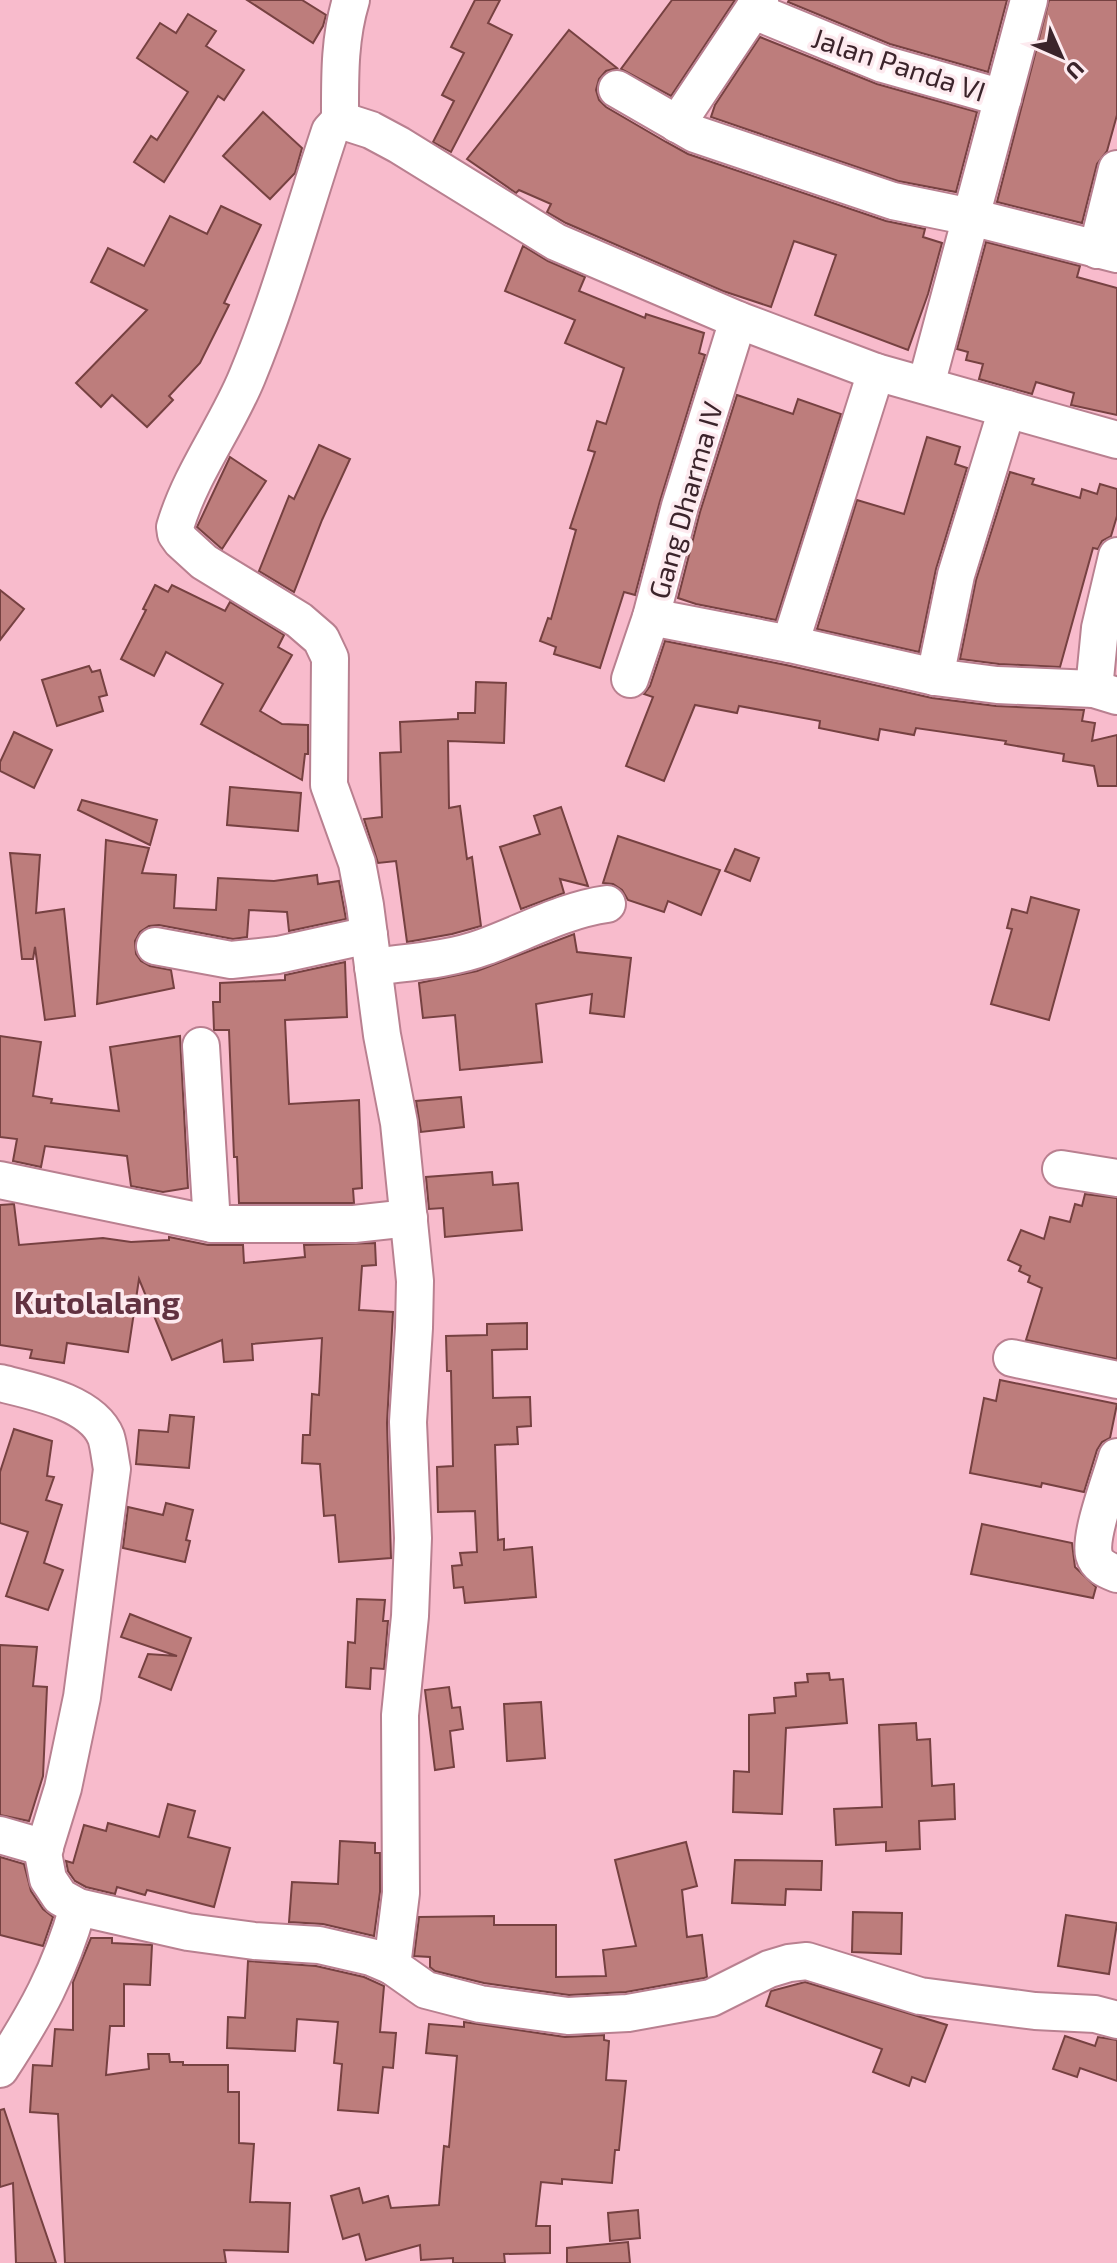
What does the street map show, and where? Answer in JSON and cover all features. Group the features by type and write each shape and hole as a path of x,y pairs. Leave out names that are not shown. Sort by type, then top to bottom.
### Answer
{"street":[{"path":"351,0 345,20 340,67 340,120 330,131 272,315 245,382 179,513 176,534 204,562 299,620 321,639 330,658 329,785 357,863 382,1035 399,1123 415,1281 408,1422 413,1538 410,1616 400,1715 401,1893 392,1966"},
{"path":"926,385 1029,0"},
{"path":"677,124 757,4"},
{"name":"Jalan Panda VI","path":"757,4 759,13 883,64 1003,98"},
{"path":"617,89 695,134 893,201 971,217 1107,252 1117,169"},
{"path":"340,120 371,130 399,145 556,242 738,320 876,372 1117,440"},
{"name":"Gang Dharma IV","path":"630,679 738,320"},
{"path":"790,644 876,372"},
{"path":"935,677 956,575 1007,409"},
{"path":"651,617 935,677 1105,693 1100,628 1117,556"},
{"path":"155,946 231,960 371,951 436,958 481,948 582,907 607,904"},
{"path":"201,1046 212,1224"},
{"path":"1061,1169 1117,1178"},
{"path":"0,1180 212,1224 354,1224 409,1218"},
{"path":"1012,1358 1117,1380"},
{"path":"0,1383 66,1402 94,1419 106,1437 112,1469 82,1697 63,1788 43,1853 48,1879 60,1897 78,1907 188,1932 254,1941 319,1945 371,1957 392,1966 426,1990 480,2004 568,2016 628,2013 711,1998 769,1969 807,1961 920,1996 1035,2011 1095,2014 1117,2020"},
{"path":"1117,1457 1093,1541 1098,1564 1117,1574"},
{"path":"0,1835 45,1848"},
{"path":"0,2069 43,2002 67,1946 78,1907"}],"building":[{"path":"247,0 302,0 326,15 313,43"},
{"path":"475,0 500,0 488,23 512,35 451,152 433,142 454,101 442,95 464,53 451,47"},
{"path":"672,0 735,0 671,96 621,69"},
{"path":"789,0 1007,0 988,72 890,44"},
{"path":"1049,0 1117,0 1117,115 1107,151 1097,164 1082,223 997,202"},
{"path":"188,14 216,31 206,46 244,70 224,100 218,96 164,182 134,162 151,136 157,140 188,92 137,58 160,23 176,33"},
{"path":"569,30 617,68 606,71 599,79 596,90 599,100 666,142 688,154 886,221 925,229 923,237 942,243 908,350 815,315 836,255 794,241 771,307 723,291 566,223 547,212 551,204 519,190 516,193 467,159"},
{"path":"760,37 877,84 977,112 956,192 898,181 711,117 715,105"},
{"path":"263,112 302,148 295,173 270,199 223,156"},
{"path":"221,206 261,225 224,303 229,305 200,363 169,396 173,400 147,427 112,395 101,407 76,383 147,310 91,282 108,248 144,266 170,216 207,234"},
{"path":"986,242 1080,266 1077,277 1117,288 1117,415 1071,405 1074,393 1036,382 1032,394 979,379 983,364 966,360 968,352 957,349"},
{"path":"523,246 585,277 579,291 645,318 646,314 704,333 699,353 705,355 635,595 624,592 600,668 554,654 556,647 540,641 548,618 551,619 576,530 570,528 595,452 588,450 597,421 606,424 624,368 565,343 575,320 505,291"},
{"path":"737,395 793,414 798,399 841,414 776,620 678,598 700,512"},
{"path":"927,437 960,447 955,464 967,468 936,569 919,652 817,629 857,500 904,514"},
{"path":"319,445 350,459 294,592 259,571 289,496 294,499"},
{"path":"230,457 266,481 222,549 197,527"},
{"path":"1010,472 1034,479 1032,484 1080,498 1082,489 1097,494 1100,484 1117,489 1117,516 1111,536 1102,541 1098,549 1093,548 1060,667 960,659 976,580"},
{"path":"155,585 168,592 172,585 225,611 230,602 284,635 278,647 292,655 260,711 282,724 308,725 308,754 305,754 302,780 201,724 223,684 166,652 154,676 121,659"},
{"path":"0,590 24,609 0,640"},
{"path":"665,641 932,698 996,706 1084,710 1082,721 1095,723 1092,741 1117,735 1117,786 1098,786 1094,766 1063,761 1064,754 1005,744 1006,741 916,728 914,735 880,729 878,740 819,728 820,721 739,706 737,713 695,705 664,781 626,766 653,697 644,694 650,686"},
{"path":"89,666 92,672 100,670 107,695 99,697 103,711 57,726 42,680"},
{"path":"476,682 506,683 504,743 448,741 449,808 460,806 467,859 472,857 481,926 407,942 396,861 378,863 364,819 382,817 380,753 401,752 400,722 458,719 458,713 475,713"},
{"path":"14,732 52,750 34,788 0,771 0,762"},
{"path":"230,787 301,793 298,831 227,825"},
{"path":"82,800 157,820 150,845 78,810"},
{"path":"561,807 588,886 560,879 564,893 521,909 500,847 540,834 534,816"},
{"path":"618,836 720,870 701,915 668,901 664,912 628,900 622,890 613,884 603,883"},
{"path":"106,840 149,848 142,873 176,875 174,908 216,910 218,878 274,881 317,875 318,884 339,881 346,919 289,931 287,912 249,910 247,937 233,939 159,925 149,926 140,932 135,941 136,954 150,966 171,970 174,988 97,1004"},
{"path":"735,849 759,858 750,881 725,871"},
{"path":"10,853 40,855 36,913 64,909 75,1016 45,1020 35,947 33,959 22,959"},
{"path":"1031,897 1079,910 1049,1020 991,1004 1012,929 1007,928 1012,909 1027,913"},
{"path":"574,934 577,952 631,958 624,1017 590,1013 592,994 536,1004 542,1062 460,1070 455,1015 423,1018 419,983 477,971"},
{"path":"345,962 347,1017 285,1020 289,1104 359,1100 362,1188 353,1189 354,1203 239,1203 229,1030 214,1030 213,1002 220,1002 220,983 285,980 285,975"},
{"path":"0,1036 41,1042 33,1096 52,1099 51,1103 119,1111 110,1047 180,1036 188,1188 163,1192 131,1186 127,1156 45,1146 41,1167 13,1161 17,1139 0,1137"},
{"path":"461,1097 464,1127 421,1132 416,1101"},
{"path":"492,1172 493,1185 518,1183 522,1230 445,1237 443,1208 429,1209 426,1177"},
{"path":"1085,1194 1117,1198 1117,1359 1026,1340 1042,1288 1028,1282 1030,1276 1019,1271 1021,1266 1008,1260 1021,1230 1044,1239 1050,1217 1070,1222 1075,1204 1082,1206"},
{"path":"14,1204 19,1245 103,1238 131,1242 169,1240 169,1237 208,1245 243,1245 244,1263 305,1257 304,1245 375,1243 376,1265 362,1266 359,1310 393,1312 387,1423 391,1558 339,1562 335,1515 324,1516 320,1464 302,1463 303,1435 310,1435 312,1394 319,1395 322,1338 252,1344 253,1360 224,1362 222,1340 172,1360 139,1279 128,1352 67,1343 64,1363 30,1358 32,1350 0,1345 0,1205"},
{"path":"527,1323 527,1349 492,1350 493,1398 530,1397 531,1426 517,1427 518,1444 495,1445 498,1540 504,1539 504,1550 532,1547 536,1597 465,1603 463,1587 454,1588 452,1566 462,1565 460,1553 477,1552 475,1511 438,1512 437,1467 453,1466 451,1371 447,1371 446,1336 487,1335 487,1324"},
{"path":"1000,1380 1117,1404 1110,1438 1102,1442 1097,1450 1084,1492 970,1473 984,1398 996,1401"},
{"path":"170,1415 194,1417 189,1468 136,1464 139,1430 168,1432"},
{"path":"14,1429 52,1441 47,1476 54,1477 46,1500 62,1505 44,1563 63,1570 48,1610 6,1596 28,1532 0,1523 0,1472"},
{"path":"166,1503 193,1510 185,1562 123,1548 128,1507 163,1515"},
{"path":"982,1524 1072,1543 1075,1567 1096,1587 1093,1598 971,1574"},
{"path":"357,1599 385,1600 383,1621 388,1621 384,1669 371,1668 370,1689 346,1687 348,1642 355,1643"},
{"path":"130,1614 191,1638 171,1690 139,1677 148,1654 177,1656 121,1637"},
{"path":"0,1645 37,1647 33,1686 47,1687 43,1776 29,1821 0,1815"},
{"path":"829,1673 830,1680 843,1679 847,1723 786,1728 782,1814 733,1812 734,1771 749,1772 749,1715 775,1713 774,1698 796,1696 795,1683 808,1682 807,1674"},
{"path":"449,1687 452,1708 460,1707 463,1729 450,1731 454,1767 435,1770 425,1690"},
{"path":"541,1702 545,1758 507,1761 504,1704"},
{"path":"916,1723 917,1740 930,1739 932,1786 954,1784 955,1819 919,1821 920,1849 886,1851 886,1842 836,1845 834,1809 882,1807 879,1725"},
{"path":"168,1804 195,1811 188,1837 230,1848 214,1907 147,1890 145,1895 117,1887 115,1894 75,1881 66,1861 73,1863 84,1825 106,1831 108,1823 159,1837"},
{"path":"340,1841 375,1843 375,1853 380,1853 380,1892 374,1936 323,1924 289,1922 292,1882 338,1884"},
{"path":"686,1842 697,1886 682,1890 687,1937 702,1935 707,1977 626,1992 569,1995 484,1983 435,1971 430,1967 430,1957 414,1956 419,1917 494,1916 494,1925 556,1925 556,1977 606,1976 603,1950 636,1946 615,1860"},
{"path":"0,1857 24,1864 31,1891 43,1909 53,1917 43,1946 0,1935"},
{"path":"735,1860 822,1861 821,1890 786,1889 785,1905 732,1903"},
{"path":"853,1912 902,1913 901,1954 852,1952"},
{"path":"1066,1915 1117,1923 1109,1974 1058,1966"},
{"path":"91,1938 112,1938 112,1943 152,1945 150,1985 124,1984 124,2026 110,2026 106,2075 149,2069 148,2054 169,2054 170,2062 183,2062 183,2065 228,2065 228,2092 239,2092 239,2143 254,2144 250,2202 290,2203 288,2252 224,2250 226,2263 65,2263 58,2114 30,2112 33,2065 52,2066 55,2029 73,2030 73,1982"},
{"path":"248,1961 316,1966 364,1977 384,1986 380,2032 396,2033 393,2068 383,2067 378,2113 338,2110 342,2064 334,2063 338,2022 297,2019 295,2051 227,2048 228,2017 245,2018"},
{"path":"805,1982 947,2025 925,2082 912,2077 909,2086 873,2072 882,2049 766,2006 771,1991"},
{"path":"464,2022 565,2037 604,2035 604,2040 609,2041 606,2080 626,2081 619,2150 615,2150 612,2183 562,2179 562,2184 541,2182 536,2226 550,2226 550,2253 504,2254 505,2263 453,2263 453,2258 421,2260 420,2245 366,2260 359,2234 343,2239 331,2196 359,2188 363,2203 388,2196 391,2208 439,2205 444,2146 449,2147 457,2056 426,2053 429,2024 464,2027"},
{"path":"1065,2036 1095,2046 1098,2037 1117,2040 1117,2081 1080,2068 1077,2077 1053,2069"},
{"path":"4,2109 56,2263 16,2263 13,2183 0,2187 0,2110"},
{"path":"638,2210 640,2238 610,2241 608,2213"},
{"path":"628,2242 630,2263 567,2263 567,2248"}],"district":[{"name":"Kutolalang","path":"97,1301"}]}
